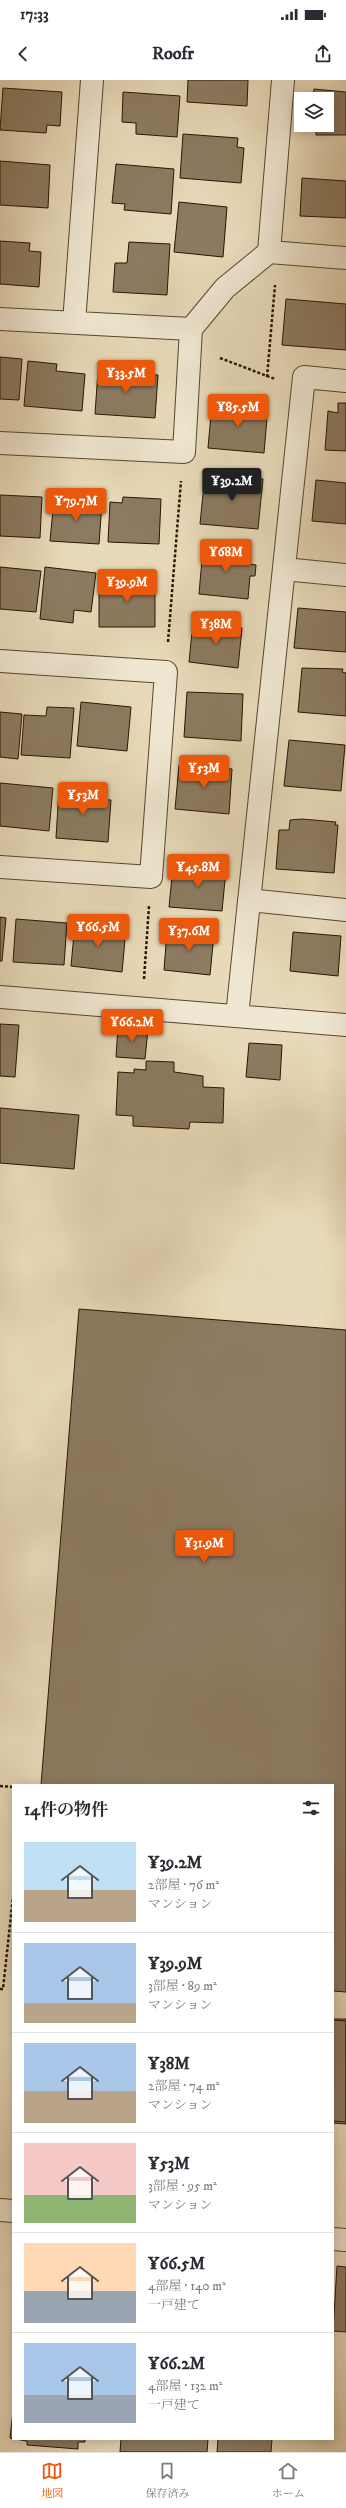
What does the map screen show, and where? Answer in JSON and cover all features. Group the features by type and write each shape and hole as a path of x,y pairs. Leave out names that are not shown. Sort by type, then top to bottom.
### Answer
{"street":[{"path":"74,323 92,80"},
{"path":"269,252 283,80"},
{"path":"0,443 184,452 190,354 190,329 225,288 269,252 346,258"},
{"path":"0,319 190,329"},
{"path":"237,1016 304,376 346,381"},
{"path":"284,570 346,575"},
{"path":"0,661 166,672 151,878 0,867"},
{"path":"250,900 346,910"},
{"path":"0,997 346,1026"},
{"path":"0,2210 12,2211"},
{"path":"334,2239 346,2240"}],"path":[{"path":"267,376 275,279"},
{"path":"190,354 213,356 303,390"},
{"path":"166,672 184,452"},
{"path":"142,1008 151,878"},
{"path":"0,1786 12,1787"},
{"path":"0,1989 3,1989 12,1906"}],"building":[{"path":"188,80 248,80 247,106 187,102"},
{"path":"3,88 62,92 60,126 47,125 46,133 0,130"},
{"path":"314,89 346,92 346,135 316,135 316,132 334,132 334,92 314,92"},
{"path":"123,92 180,96 177,137 136,134 136,123 122,122"},
{"path":"183,134 238,138 237,147 244,148 241,183 180,178"},
{"path":"0,161 50,165 48,208 0,205"},
{"path":"116,164 174,169 171,214 124,210 125,204 112,203"},
{"path":"302,178 346,181 346,218 300,216"},
{"path":"179,202 227,207 223,257 174,252"},
{"path":"0,241 30,243 29,251 41,252 39,287 0,284"},
{"path":"129,242 170,244 167,295 113,292 115,263 127,263"},
{"path":"286,299 346,304 346,350 282,345"},
{"path":"0,357 22,359 19,400 0,399"},
{"path":"28,361 57,364 56,371 85,374 82,411 24,406"},
{"path":"98,371 158,375 155,418 95,414"},
{"path":"212,403 268,407 264,453 208,448"},
{"path":"338,403 346,403 346,451 325,450 328,411 338,413"},
{"path":"205,474 263,479 258,529 200,524"},
{"path":"316,480 346,483 346,524 312,521"},
{"path":"0,495 42,497 40,538 0,536"},
{"path":"123,497 161,499 159,544 108,542 110,502 122,503"},
{"path":"54,499 102,503 99,544 50,541"},
{"path":"203,547 251,551 250,564 256,565 255,576 250,576 248,599 199,594"},
{"path":"0,567 41,571 36,612 0,609"},
{"path":"45,567 96,573 91,612 74,610 73,623 40,619"},
{"path":"99,579 155,579 155,627 99,627"},
{"path":"298,608 346,612 346,652 294,648"},
{"path":"193,622 242,628 238,668 189,662"},
{"path":"302,668 343,669 342,672 346,673 346,716 298,712"},
{"path":"187,692 243,694 241,741 184,737"},
{"path":"81,702 131,707 127,751 77,746"},
{"path":"47,707 74,708 70,758 21,755 24,715 46,716"},
{"path":"0,712 22,714 18,759 0,757"},
{"path":"289,740 345,745 341,791 284,786"},
{"path":"179,765 232,769 229,814 175,809"},
{"path":"0,783 53,788 49,831 0,826"},
{"path":"59,789 93,791 92,799 111,800 108,842 56,838"},
{"path":"302,819 336,822 335,825 338,825 334,873 276,869 279,830 289,830 290,820"},
{"path":"173,866 226,870 222,911 169,907"},
{"path":"0,917 6,918 2,961 0,961"},
{"path":"16,919 67,923 64,965 13,962"},
{"path":"75,923 126,929 122,972 71,966"},
{"path":"167,931 214,934 210,975 164,970"},
{"path":"293,932 341,936 338,976 290,971"},
{"path":"0,1024 19,1025 15,1077 0,1076"},
{"path":"118,1027 148,1029 145,1059 116,1057"},
{"path":"249,1043 282,1045 280,1080 246,1077"},
{"path":"146,1061 174,1062 174,1072 203,1076 203,1087 224,1088 223,1123 190,1122 189,1129 133,1126 133,1116 116,1115 118,1072 134,1073 134,1069 146,1070"},
{"path":"0,1108 79,1115 74,1169 0,1163"},
{"path":"79,1309 346,1330 346,1992 334,1991 334,1784 41,1784"},
{"path":"334,2019 346,2019 346,2122 334,2121"},
{"path":"334,2020 346,2021 346,2124 334,2123"},
{"path":"337,2266 346,2267 346,2332 334,2331"},
{"path":"12,2420 12,2439 10,2438"},
{"path":"21,2440 85,2440 85,2442 78,2442 78,2449 27,2445 27,2441"},
{"path":"121,2440 208,2440 207,2452 120,2452"},
{"path":"218,2440 272,2440 271,2452 217,2452"}]}
